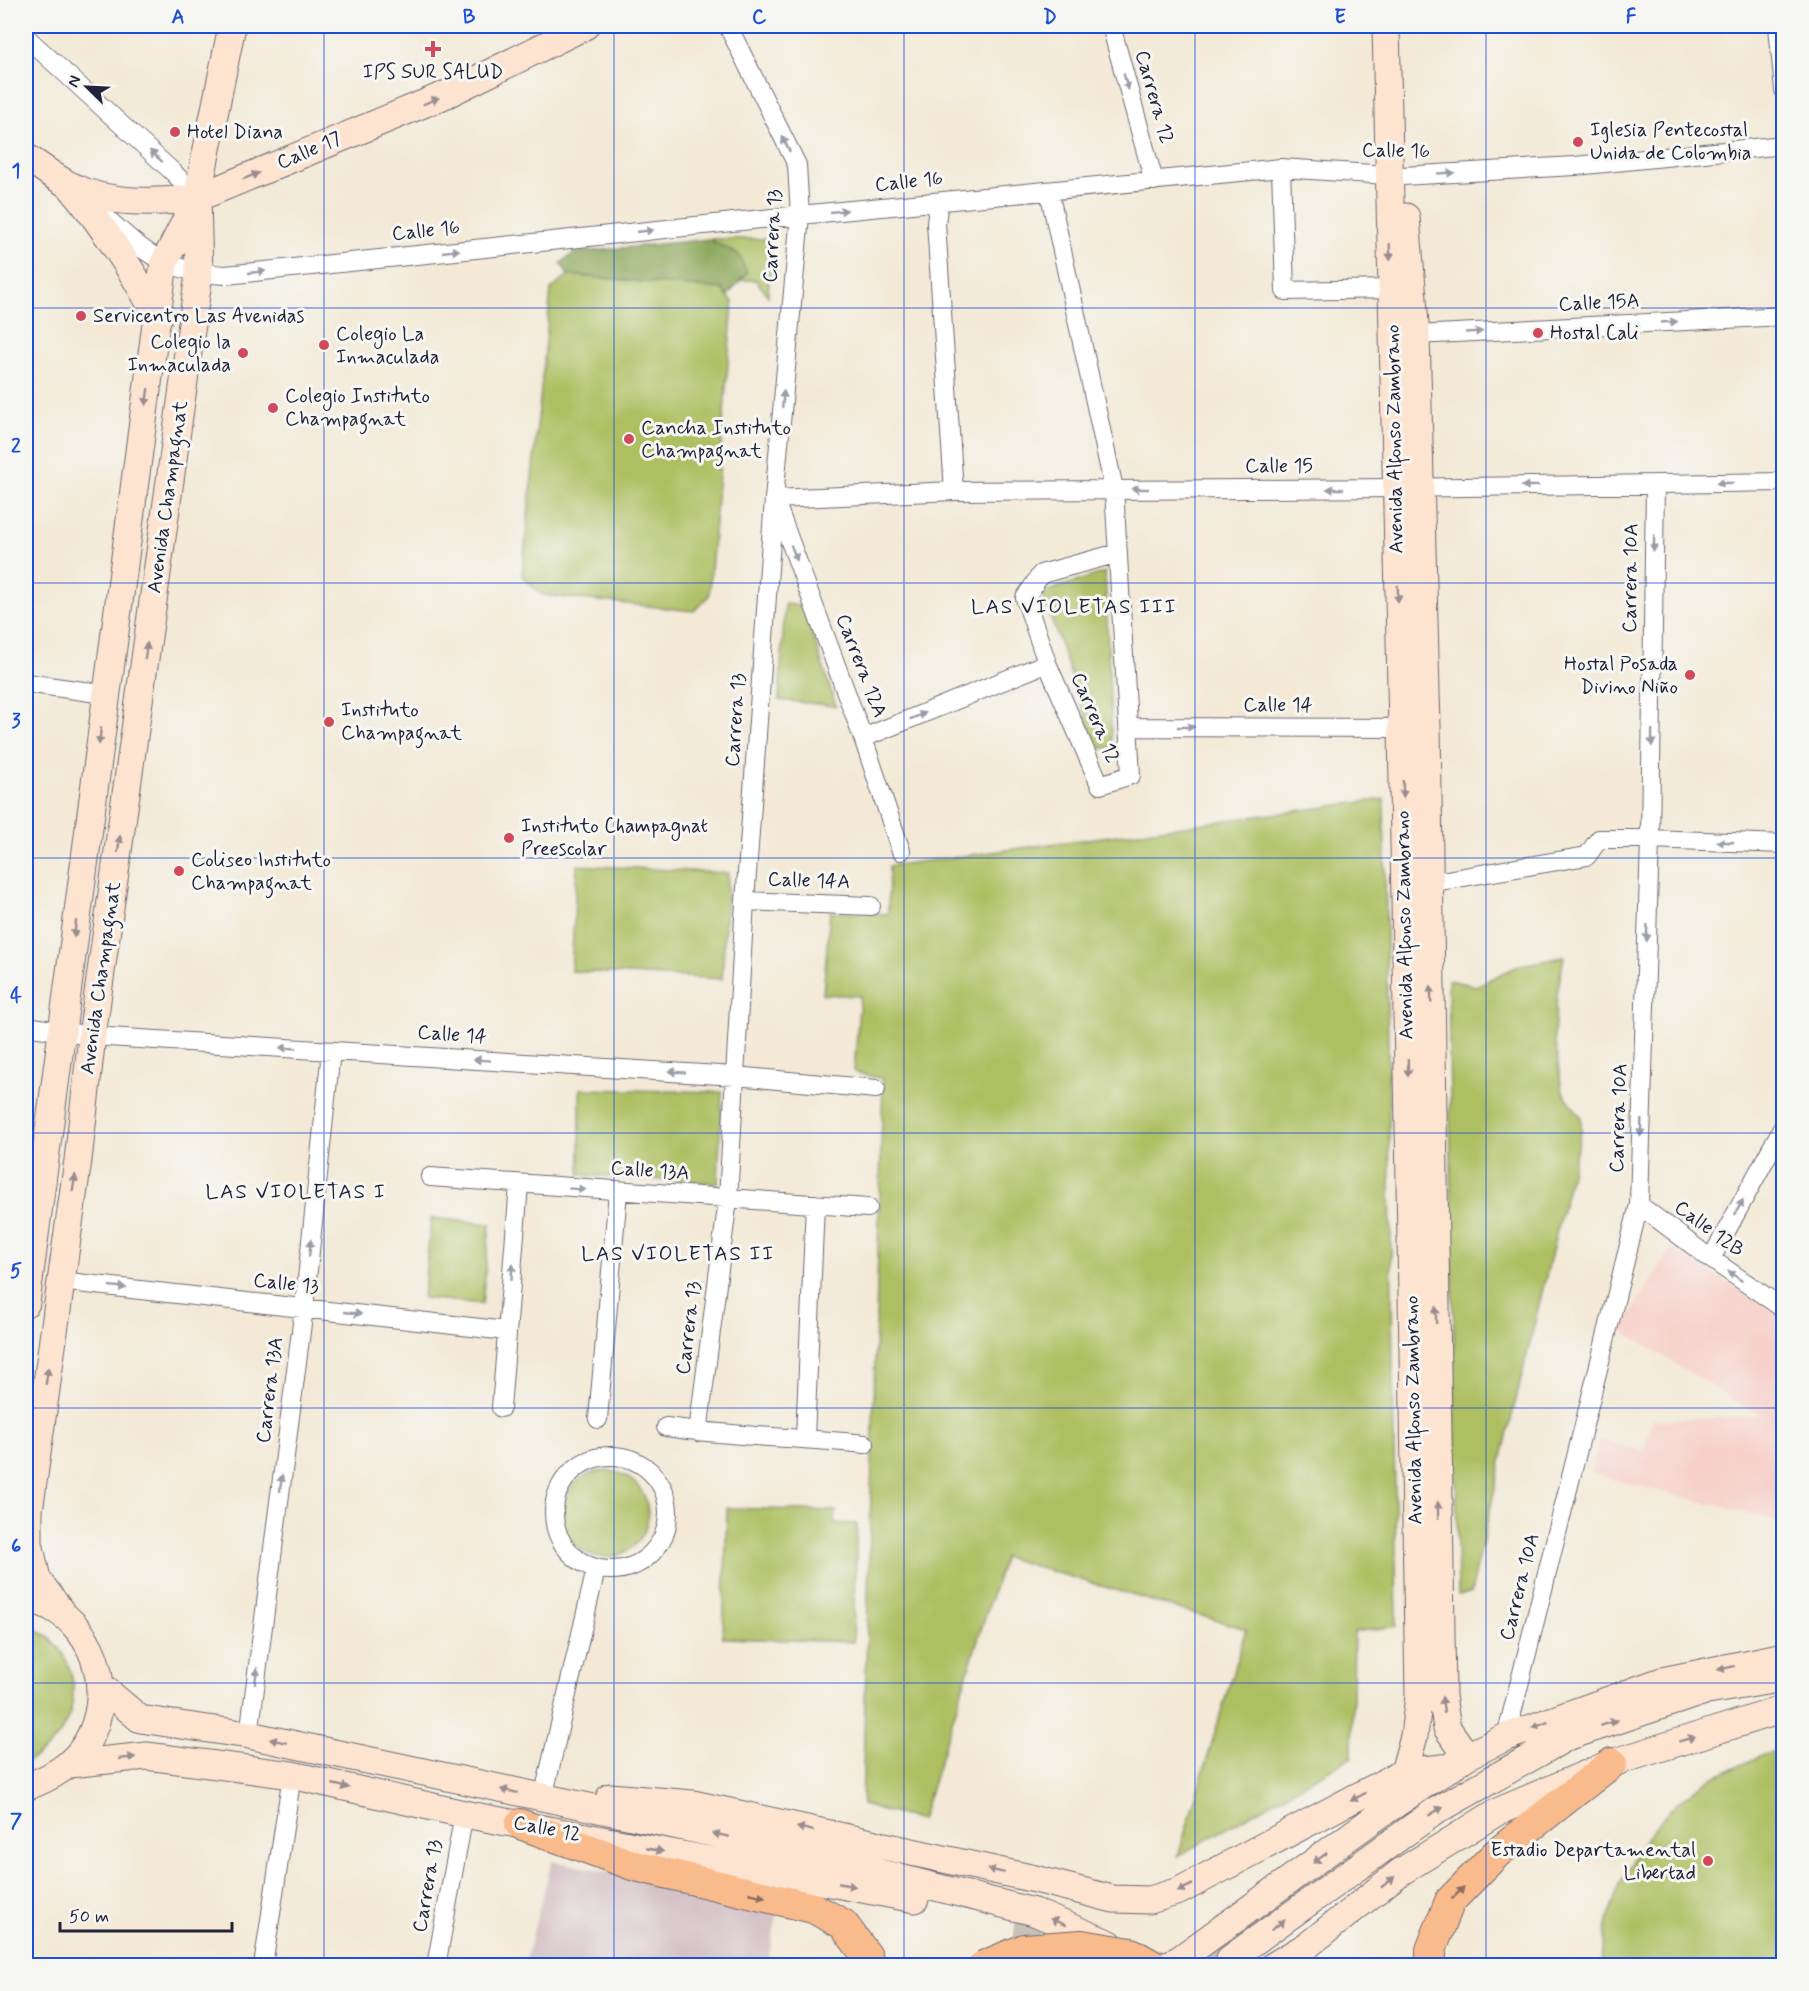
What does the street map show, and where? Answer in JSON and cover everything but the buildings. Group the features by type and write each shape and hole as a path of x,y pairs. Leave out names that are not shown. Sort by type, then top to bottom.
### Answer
{"main road":[{"path":"1431,1965 1431,1950 1450,1901 1497,1853 1612,1763"},
{"path":"520,1824 635,1866 813,1908 843,1924 867,1956 869,1965"},
{"path":"983,1965 1024,1949 1082,1945 1143,1959"}],"street":[{"path":"197,198 232,26"},
{"name":"Calle 17","path":"26,157 70,186 100,196 132,201 163,202 197,198 447,94 585,26"},
{"name":"Carrera 13","path":"698,1432 728,1199 745,901 774,499 800,215 797,165 728,26"},
{"name":"Carrera 12","path":"1111,26 1154,181"},
{"name":"Avenida Alfonso Zambrano","path":"1386,26 1395,176 1416,335 1408,488"},
{"name":"Avenida Alfonso Zambrano","path":"1379,1815 1404,1772 1414,1736 1419,1696 1415,728 1408,488 1391,288 1404,26"},
{"path":"1778,26 1784,90"},
{"path":"26,37 174,173 197,198"},
{"name":"Calle 16","path":"70,186 132,242 164,263 199,274 226,275 1281,168 1395,176 1575,166 1784,144"},
{"path":"1281,168 1285,291 1391,288"},
{"path":"70,186 124,259 158,318"},
{"name":"Carrera 12","path":"1049,191 1114,489 1118,554 1131,776 1100,785 1047,663 1025,598 1041,574 1118,554"},
{"name":"Avenida Champagnat","path":"26,1303 164,263 197,198"},
{"name":"Avenida Champagnat","path":"62,1613 37,1579 29,1543 29,1511 78,1160 92,1036 199,274 197,198"},
{"path":"939,202 936,223 954,491"},
{"name":"Calle 15A","path":"1416,335 1784,316"},
{"name":"Calle 15","path":"774,499 954,491 1408,488 1784,482"},
{"name":"Carrera 10A","path":"1506,1737 1639,1205 1650,839 1655,484"},
{"name":"Carrera 12A","path":"774,499 864,738 901,851"},
{"path":"864,738 1047,663"},
{"path":"26,683 105,694"},
{"name":"Calle 14","path":"1128,727 1415,728"},
{"name":"Avenida Alfonso Zambrano","path":"1415,728 1430,883 1442,1696 1447,1728 1460,1762"},
{"path":"1430,883 1587,856 1599,839 1784,844"},
{"name":"Calle 14A","path":"745,901 871,906"},
{"name":"Calle 14","path":"26,1026 92,1036 735,1076 876,1089"},
{"name":"Carrera 13A","path":"249,1734 304,1308 331,1051"},
{"path":"1711,1259 1784,1125"},
{"name":"Calle 13A","path":"430,1177 868,1208"},
{"path":"501,1408 519,1185"},
{"path":"598,1419 618,1192"},
{"path":"805,1438 815,1204"},
{"name":"Calle 12B","path":"1639,1205 1711,1259 1784,1309"},
{"name":"Calle 13","path":"60,1281 507,1331"},
{"path":"666,1427 698,1432 865,1444"},
{"path":"606,1456 626,1457 644,1466 658,1480 667,1498 669,1518 663,1538 652,1554 636,1566 616,1571 596,1569 578,1561 564,1547 555,1528 553,1509 559,1489 570,1472 587,1461 606,1456"},
{"path":"596,1569 553,1800 599,1796 693,1804 1113,1899 1150,1900 1179,1891 1404,1772 1460,1762"},
{"path":"26,1597 34,1598 62,1613 82,1633 96,1658 101,1686 98,1715 87,1742 69,1764 48,1779 26,1787"},
{"path":"1166,1965 1180,1959 1379,1815 1460,1762 1506,1737 1662,1682 1784,1656"},
{"path":"1230,1959 1434,1812 1567,1737 1702,1692 1784,1678"},
{"name":"Calle 12","path":"101,1686 140,1719 249,1734 778,1847 1034,1912 1143,1959"},
{"path":"1273,1965 1308,1945 1399,1873 1497,1812 1612,1763 1784,1709"},
{"name":"Calle 12","path":"69,1764 147,1756 292,1775 464,1814 893,1894 1023,1925"},
{"path":"262,1965 292,1775"},
{"name":"Carrera 13","path":"436,1965 464,1814"}],"shaded area":[{"path":"1671,1248 1783,1316 1783,1522 1591,1474 1599,1440 1644,1451 1652,1420 1760,1416 1621,1330"},
{"path":"552,1861 779,1906 767,1965 524,1966"}],"green space":[{"path":"709,239 772,239 768,296 756,280 740,280 747,273"},
{"path":"709,239 739,255 747,273 727,296 722,289 568,275 561,263 574,253"},
{"name":"Cancha Instituto Champagnat","path":"568,275 722,289 733,302 709,596 694,611 542,595 522,576 551,290"},
{"path":"1105,572 1112,747 1097,749 1042,593"},
{"path":"785,604 803,606 836,706 779,700"},
{"path":"1384,799 1397,1626 1354,1632 1352,1757 1178,1856 1246,1629 1004,1557 921,1820 862,1805 883,1079 854,1072 860,996 823,994 830,912 888,914 889,866"},
{"path":"577,865 728,873 722,979 571,971"},
{"path":"1564,957 1557,994 1554,1036 1562,1091 1581,1117 1581,1132 1471,1593 1458,1595 1448,980 1476,986 1520,965"},
{"path":"580,1089 722,1092 718,1183 580,1175"},
{"path":"431,1218 490,1224 482,1304 423,1298"},
{"path":"605,1471 621,1475 635,1484 644,1498 648,1514 644,1530 635,1544 621,1553 605,1557 589,1553 575,1544 566,1530 562,1514 566,1498 575,1484 589,1475"},
{"path":"727,1508 836,1511 835,1523 857,1524 853,1642 723,1638"},
{"path":"26,1624 47,1636 62,1653 71,1672 73,1692 70,1713 61,1732 46,1749 26,1762"},
{"name":"Estadio Departamental Libertad","path":"1783,1749 1783,1965 1602,1965 1609,1915 1617,1891 1641,1846 1656,1826 1673,1808 1704,1783 1768,1753"}],"tunnel":[{"path":"1015,1923 1036,1925 1060,1934"},
{"path":"1160,1963 1199,1965 1230,1959"}],"place":[{"name":"IPS SUR SALUD","path":"433,49"},
{"name":"Hotel Diana","path":"175,132"},
{"name":"Iglesia Pentecostal Unida de Colombia","path":"1578,142"},
{"name":"Servicentro Las Avenidas","path":"81,316"},
{"name":"Hostal Cali","path":"1538,333"},
{"name":"Colegio La Inmaculada","path":"324,345"},
{"name":"Colegio la Inmaculada","path":"243,353"},
{"name":"Colegio Instituto Champagnat","path":"273,408"},
{"name":"Cancha Instituto Champagnat","path":"629,439"},
{"name":"Hostal Posada Divino Niño","path":"1690,675"},
{"name":"Instituto Champagnat","path":"329,722"},
{"name":"Instituto Champagnat Preescolar","path":"509,838"},
{"name":"Coliseo Instituto Champagnat","path":"179,871"},
{"name":"Estadio Departamental Libertad","path":"1708,1861"}],"district":[{"name":"LAS VIOLETAS III","path":"1074,607"},
{"name":"LAS VIOLETAS I","path":"296,1192"},
{"name":"LAS VIOLETAS II","path":"678,1254"}]}
